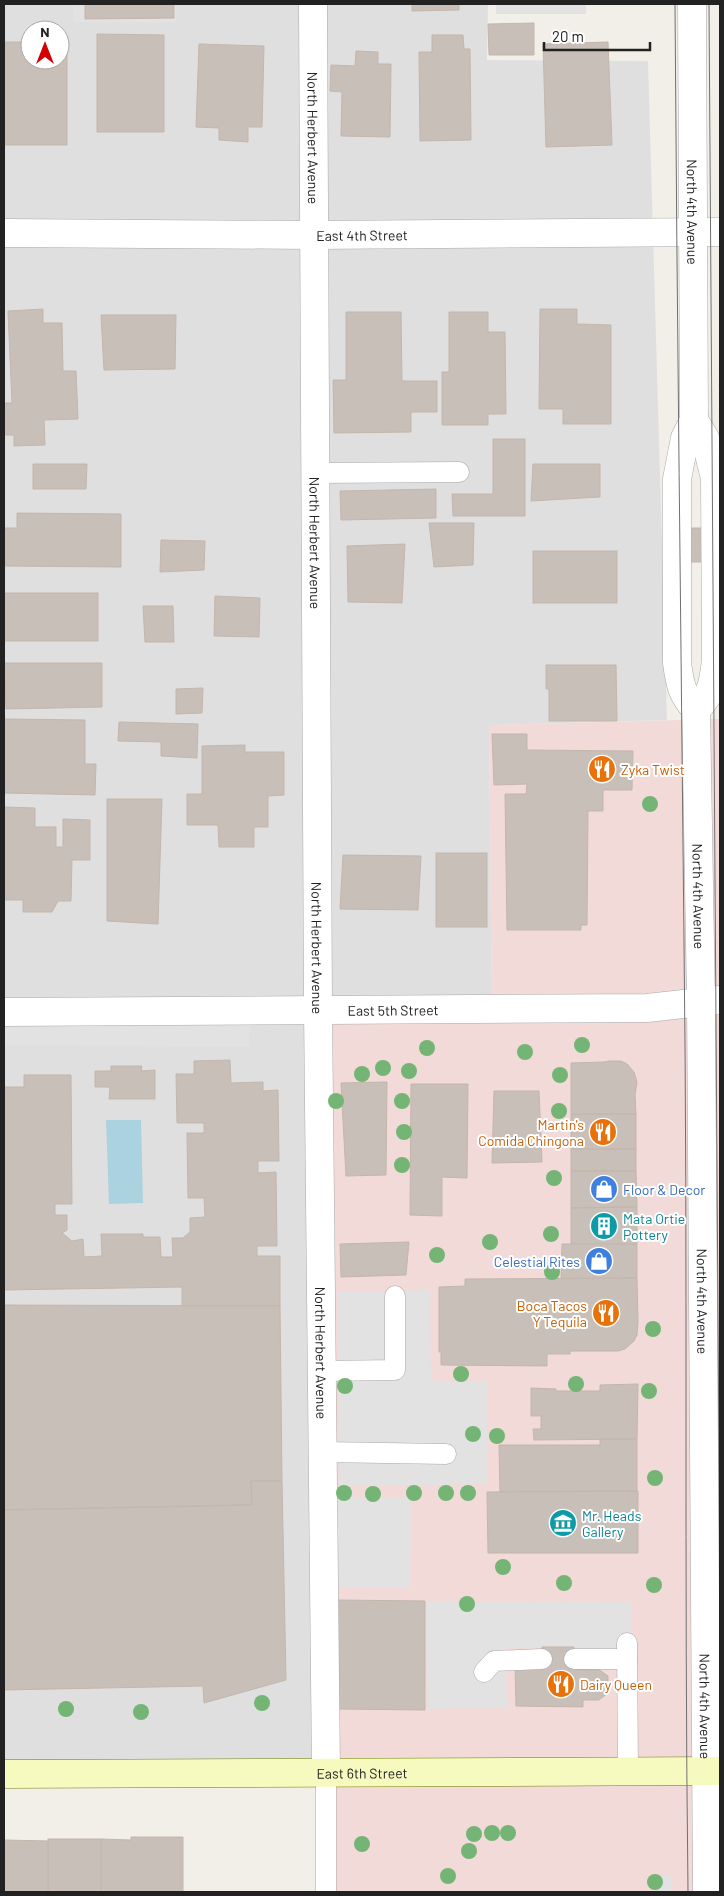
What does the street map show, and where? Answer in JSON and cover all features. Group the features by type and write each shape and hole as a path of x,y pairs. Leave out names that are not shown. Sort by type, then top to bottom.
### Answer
{"main road":[{"name":"East 6th Street","path":"4,1774 713,1771"}],"street":[{"name":"North Herbert Avenue","path":"312,4 318,1009 326,1772"},
{"name":"North 4th Avenue","path":"692,4 694,420 685,438 677,479 677,662 680,684 685,697 696,710 711,1001 713,1771 706,1892"},
{"name":"East 4th Street","path":"4,233 313,236 720,232"},
{"name":"North 4th Avenue","path":"694,420 705,438 712,459 715,478 716,660 714,680 708,698 696,710"},
{"name":"East 5th Street","path":"4,1012 647,1008 711,1001"}],"lane":[{"path":"315,473 459,472"},
{"path":"322,1371 395,1370 395,1296"},
{"path":"323,1452 446,1454"},
{"path":"574,1659 627,1651 628,1771"},
{"path":"484,1672 494,1661 542,1659"},
{"name":"North Herbert Avenue","path":"326,1772 326,1892"}],"shaded area":[{"path":"4,4 488,4 487,60 648,61 667,720 489,725 492,1009 326,1772 4,1774"},
{"path":"73,4 177,4 176,23 73,22"},
{"path":"496,4 586,4 586,14 496,14"},
{"path":"720,719 720,1892 326,1892 318,1009 492,1009 489,725"},
{"path":"251,1009 249,1047 4,1045 4,1012"},
{"path":"430,1290 431,1382 487,1381 488,1484 340,1486 338,1292"},
{"path":"336,1497 411,1498 410,1588 335,1588"},
{"path":"425,1601 631,1602 633,1649 505,1648 507,1707 428,1709"},
{"path":"659,1876 672,1876 672,1892 659,1892"}],"water":[{"path":"106,1120 141,1120 143,1203 109,1204"}],"building":[{"path":"85,4 174,4 174,18 85,19"},
{"path":"412,4 459,4 459,10 412,11"},
{"path":"534,23 534,55 489,55 488,24"},
{"path":"97,34 164,35 164,132 97,132"},
{"path":"432,35 463,35 464,49 470,49 471,140 420,141 419,52 432,52"},
{"path":"4,42 20,42 20,70 67,70 67,145 4,145"},
{"path":"608,42 612,145 546,147 543,44"},
{"path":"199,44 264,46 262,127 248,127 248,142 219,140 219,128 196,127"},
{"path":"356,51 378,52 378,64 391,64 390,137 341,136 342,92 330,91 331,65 355,66"},
{"path":"43,309 43,323 62,323 63,371 76,371 78,419 44,420 45,445 14,446 14,435 4,435 4,403 12,403 8,311"},
{"path":"540,309 577,309 577,324 611,325 611,424 563,424 563,409 539,409"},
{"path":"346,312 401,312 402,381 437,381 437,412 411,412 411,432 334,433 333,380 346,380"},
{"path":"449,312 488,312 488,332 505,332 506,414 488,414 488,425 442,425 442,372 449,372"},
{"path":"101,315 176,315 175,369 104,370"},
{"path":"493,439 525,439 525,516 453,516 452,494 493,494"},
{"path":"33,464 87,464 86,489 33,489"},
{"path":"533,464 600,464 600,497 531,501"},
{"path":"436,489 436,518 341,520 340,491"},
{"path":"17,513 121,514 121,567 4,566 4,528 17,528"},
{"path":"429,523 474,523 473,565 434,567"},
{"path":"690,528 702,528 702,562 690,562"},
{"path":"161,540 205,541 204,570 160,572"},
{"path":"405,544 402,603 348,602 347,546"},
{"path":"533,551 617,551 617,603 533,603"},
{"path":"4,593 98,593 98,641 4,641"},
{"path":"215,596 260,598 259,637 214,636"},
{"path":"143,606 173,606 174,642 145,642"},
{"path":"4,663 102,663 102,707 6,709"},
{"path":"546,665 616,665 617,721 549,721 549,689 546,689"},
{"path":"203,688 202,713 176,714 176,689"},
{"path":"4,719 85,720 85,764 96,764 95,795 4,793"},
{"path":"119,722 198,724 197,758 161,756 161,742 118,741"},
{"path":"492,734 527,734 527,750 633,751 632,790 603,790 603,811 588,811 587,925 581,925 581,930 507,930 505,794 526,794 527,784 494,785"},
{"path":"245,745 245,752 284,752 284,795 268,796 268,827 254,827 254,847 219,847 218,825 187,825 187,794 202,794 202,746"},
{"path":"107,799 162,799 158,924 107,921"},
{"path":"4,807 35,808 35,827 56,827 56,847 63,847 63,819 90,820 90,860 72,860 71,901 58,901 52,912 23,912 23,900 4,900"},
{"path":"436,853 487,853 487,927 436,927"},
{"path":"343,855 421,856 418,910 340,909"},
{"path":"230,1060 231,1083 263,1082 263,1091 278,1090 279,1161 258,1161 258,1173 276,1172 277,1246 257,1246 257,1256 280,1256 280,1306 182,1307 182,1287 4,1290 4,1087 24,1087 24,1075 71,1075 72,1204 55,1204 55,1215 67,1215 67,1230 62,1233 72,1241 83,1239 84,1257 102,1256 101,1234 143,1234 143,1237 160,1237 161,1257 173,1257 172,1238 183,1238 190,1232 190,1218 205,1217 204,1198 188,1198 187,1133 204,1133 204,1123 177,1123 176,1074 194,1074 194,1061"},
{"path":"621,1061 627,1064 634,1072 637,1082 635,1095 636,1114 571,1114 571,1063"},
{"path":"111,1066 142,1066 141,1071 155,1070 155,1099 109,1099 110,1087 95,1087 95,1071 111,1071"},
{"path":"387,1082 386,1175 346,1176 341,1083"},
{"path":"411,1084 468,1084 467,1178 442,1177 442,1216 410,1215"},
{"path":"494,1091 539,1091 542,1162 492,1163"},
{"name":"Martin's Comida Chingona","path":"571,1114 636,1114 636,1149 571,1149"},
{"path":"571,1149 636,1149 636,1171 571,1171"},
{"name":"Floor & Decor","path":"571,1171 636,1171 637,1207 571,1208"},
{"name":"Mata Ortie Pottery","path":"637,1207 637,1244 571,1244 571,1208"},
{"path":"409,1242 406,1275 341,1277 340,1244"},
{"name":"Celestial Rites","path":"562,1244 637,1244 637,1278 561,1279"},
{"path":"637,1278 637,1335 634,1341 625,1349 618,1351 570,1351 570,1354 547,1354 547,1366 441,1365 441,1352 439,1352 439,1287 465,1286 465,1279"},
{"path":"4,1305 280,1306 282,1481 251,1481 252,1505 4,1510"},
{"path":"638,1384 637,1439 534,1440 533,1429 541,1429 541,1416 531,1416 531,1388 556,1389 556,1391 600,1391 600,1385"},
{"path":"600,1439 637,1439 637,1491 500,1492 499,1445 600,1445"},
{"path":"251,1481 282,1481 286,1680 204,1703 203,1686 4,1690 4,1510 252,1505"},
{"name":"Mr. Heads Gallery","path":"638,1491 638,1553 488,1553 487,1492"},
{"path":"338,1600 425,1601 425,1710 337,1709"},
{"name":"Dairy Queen","path":"542,1647 574,1647 574,1664 583,1664 583,1670 598,1669 608,1676 608,1693 599,1700 583,1700 583,1707 516,1706 515,1666 542,1659"},
{"path":"131,1837 183,1837 183,1892 101,1892 101,1839 131,1840"},
{"path":"48,1839 101,1839 101,1892 48,1892"},
{"path":"4,1840 48,1841 48,1892 4,1892"}],"tram line":[{"path":"675,4 685,1062 688,1892"},
{"path":"709,4 720,1603"}],"place":[{"name":"Zyka Twist","path":"602,769"},
{"name":"Martin's Comida Chingona","path":"603,1132"},
{"name":"Floor & Decor","path":"604,1189"},
{"name":"Mata Ortie Pottery","path":"604,1226"},
{"name":"Celestial Rites","path":"599,1261"},
{"name":"Boca Tacos Y Tequila","path":"606,1313"},
{"name":"Mr. Heads Gallery","path":"563,1523"},
{"name":"Dairy Queen","path":"561,1684"}]}
